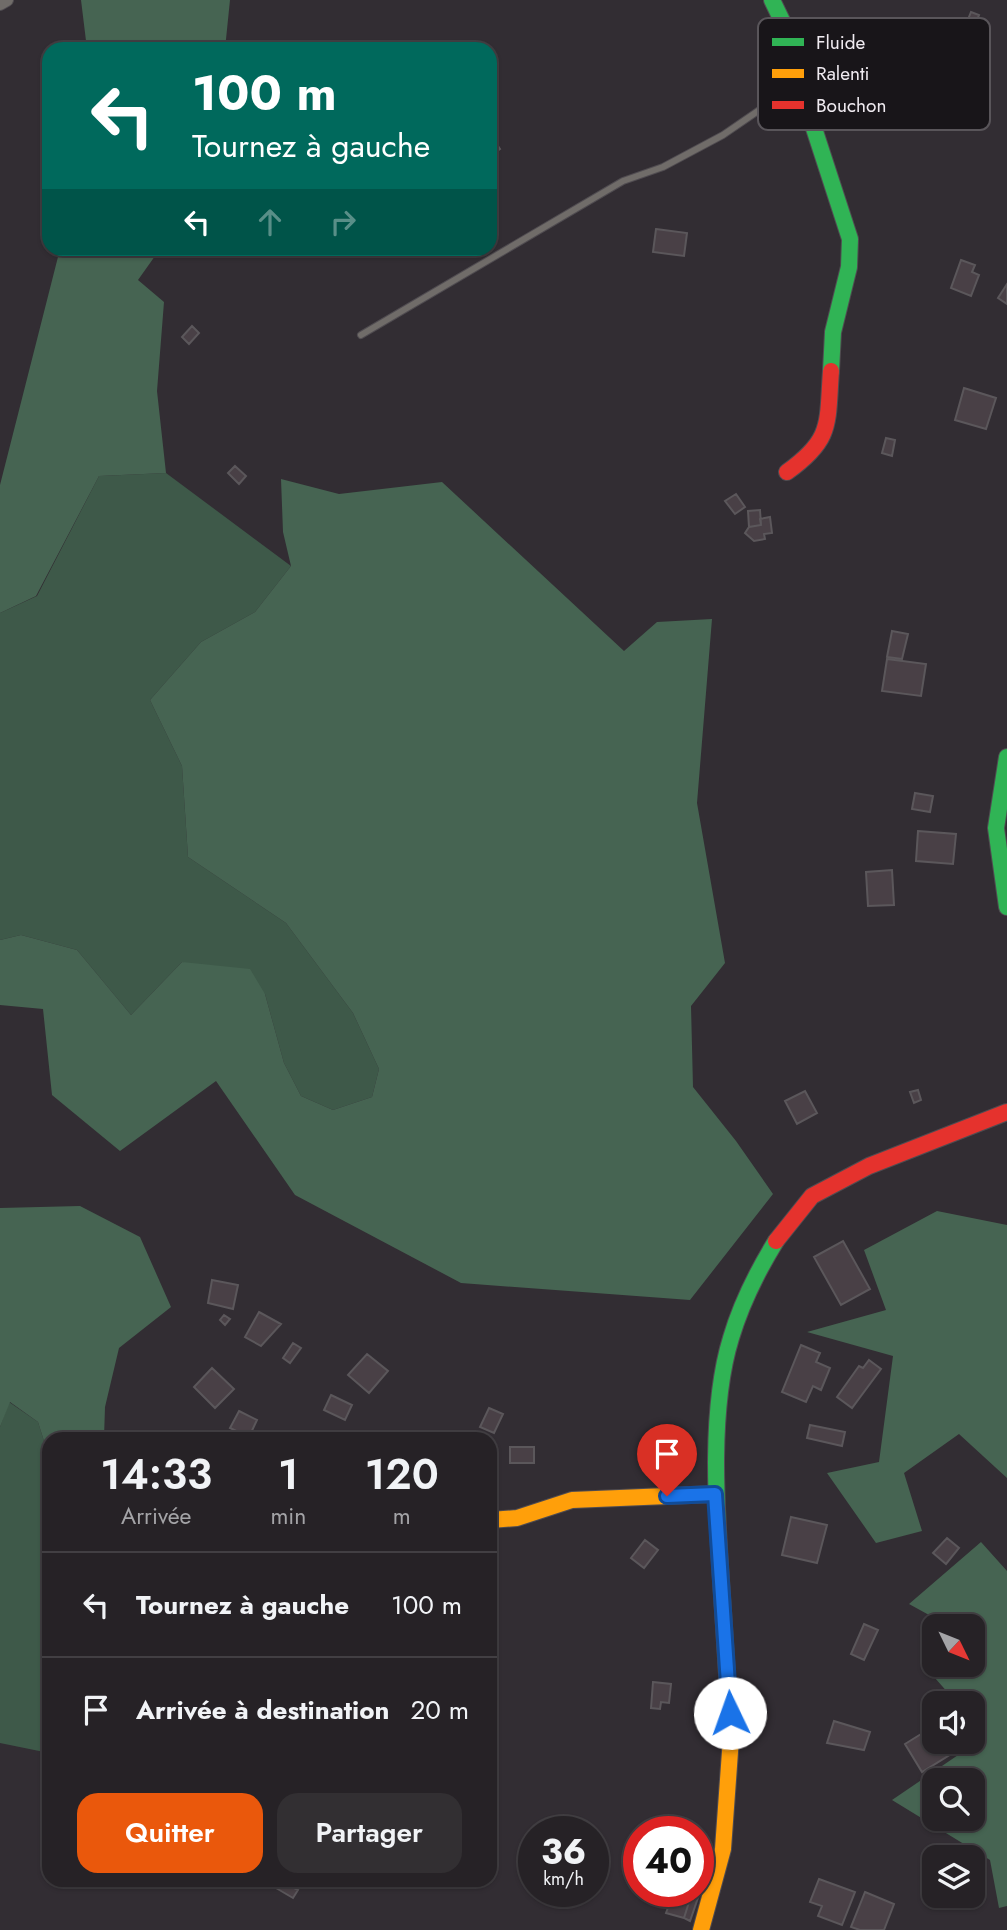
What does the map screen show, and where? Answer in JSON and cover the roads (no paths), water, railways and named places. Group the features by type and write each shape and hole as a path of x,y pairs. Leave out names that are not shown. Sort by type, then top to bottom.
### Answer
{"street":[{"path":"0,4 7,0"},
{"path":"772,0 781,18"},
{"path":"787,472 812,454 827,430 833,332 849,267 850,239 815,130"},
{"path":"1007,757 996,828 1007,906"},
{"path":"701,1930 723,1849 731,1738 715,1494 721,1399 730,1340 754,1275 782,1231 813,1196 858,1172 1007,1112"},
{"path":"497,1519 517,1518 572,1500 715,1494"}],"lane":[{"path":"497,255 623,181 663,167 723,135 758,111"},
{"path":"361,335 495,256"}]}
